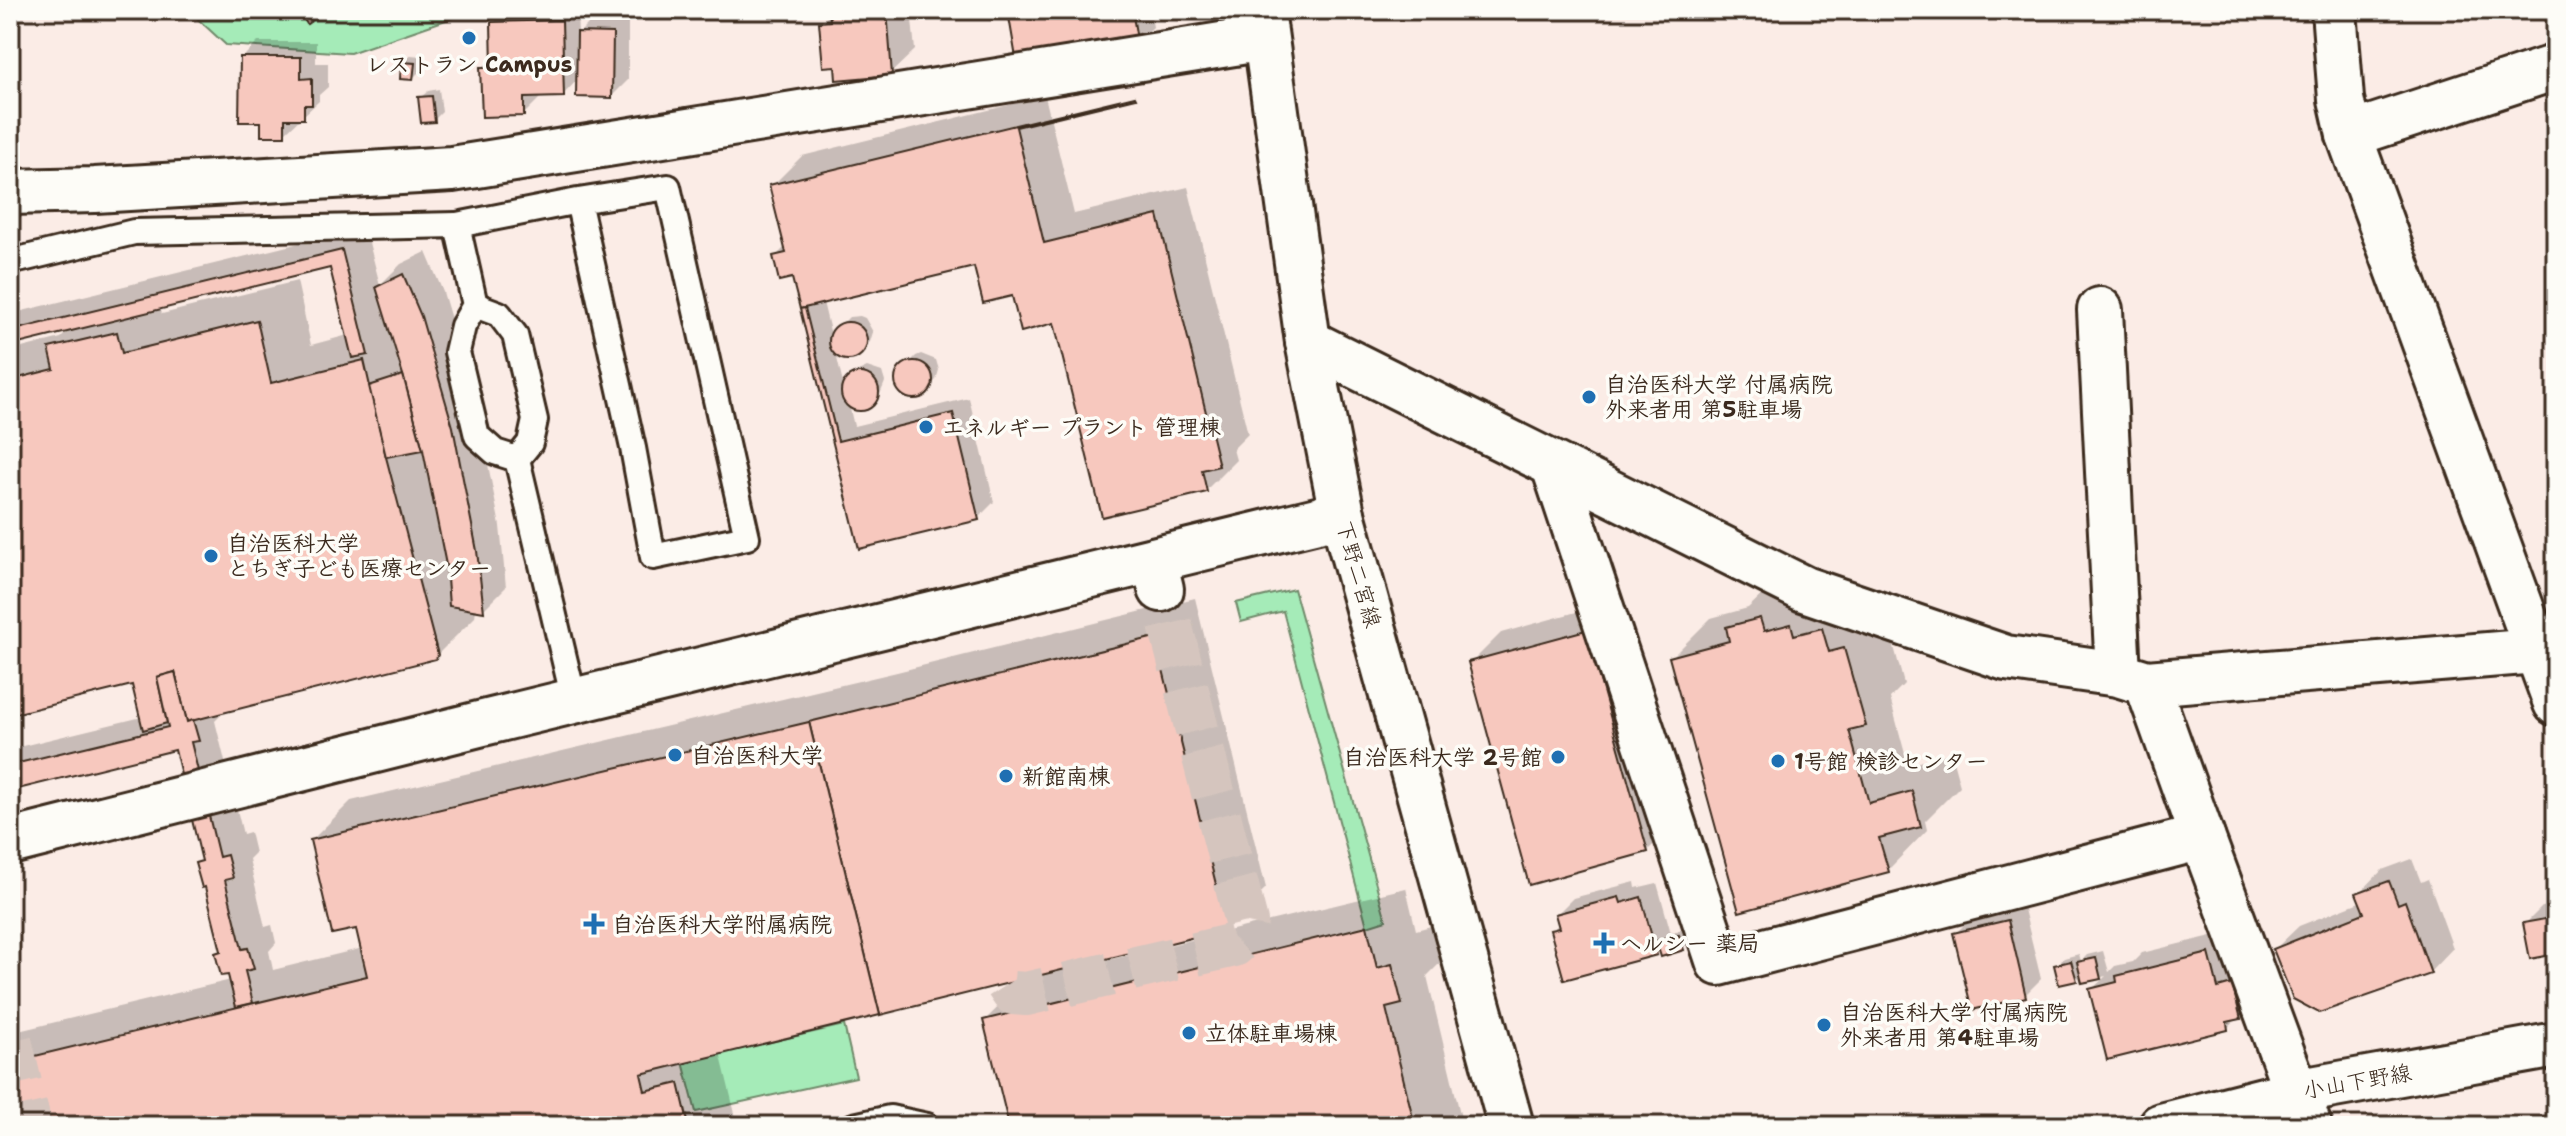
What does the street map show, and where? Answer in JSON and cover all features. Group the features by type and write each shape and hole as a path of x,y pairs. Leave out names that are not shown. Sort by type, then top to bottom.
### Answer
{"street":[{"path":"2334,10 2341,99 2349,135 2546,647 2556,703"},
{"path":"10,192 95,190 452,169 1263,24"},
{"name":"下野二宮線","path":"1263,24 1308,342 1342,514 1511,1126"},
{"path":"2349,135 2556,67"},
{"path":"2100,310 2133,679 2202,837 2302,1109"},
{"path":"1308,342 1804,589 2006,658 2133,679 2546,647"},
{"path":"1554,466 1719,963 2202,837"},
{"path":"10,842 574,700 1157,574 1342,514"},
{"name":"小山下野線","path":"2161,1126 2302,1109 2556,1045"}],"lane":[{"path":"10,262 134,232 457,225 578,201 668,187 747,537 653,557 633,448 578,201"},
{"path":"457,225 475,305 463,326 457,352 477,436 495,452 517,459"},
{"path":"475,305 499,314 515,335 535,420 530,443 517,459"},
{"path":"517,459 574,700"},
{"path":"854,1126 890,1118 927,1126"}],"green space":[{"path":"188,10 475,10 350,53 226,45"},
{"path":"1294,589 1386,920 1367,926 1283,611 1241,622 1236,603"},
{"path":"844,1025 856,1077 696,1112 683,1062"}],"building":[{"path":"298,10 317,10 320,15 307,24"},
{"path":"580,10 622,10 581,16"},
{"path":"829,10 887,10 892,75 836,80 835,66 823,67 819,22 830,21"},
{"path":"1052,10 1132,10 1138,45 1016,58 1009,17"},
{"path":"562,20 564,97 524,98 524,116 482,117 480,67 492,67 491,22"},
{"path":"577,32 613,33 612,98 576,97"},
{"path":"240,57 301,57 301,79 312,78 312,105 304,105 304,119 285,119 285,136 261,136 261,122 239,122"},
{"path":"401,62 415,63 413,80 400,79"},
{"path":"432,96 435,122 421,123 418,97"},
{"path":"1135,96 1016,127 1044,243 1158,215 1219,466 1202,470 1207,492 1102,517 1054,323 1021,332 1012,296 983,303 974,267 800,309 792,278 779,281 773,256 786,253 769,185"},
{"path":"342,250 368,355 352,358 330,268 10,346 10,331"},
{"path":"403,274 421,316 453,427 477,551 484,612 449,606 446,565 423,450 376,287"},
{"name":"エネルギー プラント 管理棟","path":"805,308 838,441 953,413 979,520 859,549 800,309"},
{"name":"自治医科大学 とちぎ子ども医療センター","path":"257,320 271,383 364,360 438,655 436,659 187,722 175,672 157,677 167,723 143,730 132,685 10,715 10,380 54,369 49,348 117,332 122,353"},
{"path":"848,322 861,328 867,341 861,354 848,360 835,354 829,341 835,328"},
{"path":"914,361 927,367 933,380 927,393 914,399 901,393 895,380 901,367"},
{"path":"860,373 873,379 879,392 873,405 860,411 847,405 841,392 847,379"},
{"path":"403,375 423,450 386,457 369,386"},
{"name":"1号館 検診センター","path":"1760,618 1764,631 1791,624 1794,635 1822,628 1829,652 1844,648 1866,726 1849,730 1869,803 1912,791 1921,827 1879,838 1889,872 1739,912 1669,657 1729,641 1726,627"},
{"name":"自治医科大学 2号館","path":"1586,630 1648,852 1529,885 1468,662"},
{"name":"新館南棟","path":"1155,637 1227,929 880,1015 809,722"},
{"path":"175,672 187,722 193,720 199,741 191,742 219,857 227,855 233,878 225,880 242,949 248,948 254,969 245,971 253,1003 236,1007 228,975 221,976 215,953 221,951 205,887 202,888 195,863 202,861 175,750 10,791 10,765 168,727 157,677"},
{"name":"自治医科大学附属病院","path":"809,722 880,1015 641,1074 645,1091 679,1083 689,1126 10,1126 10,1062 367,976 356,929 332,934 310,840"},
{"path":"2389,881 2398,904 2405,901 2431,974 2319,1013 2293,999 2273,949 2364,913 2356,893"},
{"name":"ヘルシー 薬局","path":"1619,897 1621,903 1641,897 1657,955 1564,980 1550,930 1559,928 1555,914"},
{"path":"2556,917 2556,954 2530,959 2523,923"},
{"path":"2008,920 2026,997 1972,1010 1953,933"},
{"name":"立体駐車場棟","path":"1367,926 1377,968 1392,964 1402,1004 1386,1008 1415,1126 1009,1126 983,1020"},
{"path":"1679,935 1684,950 1661,957 1656,941"},
{"path":"2209,953 2218,988 2232,984 2241,1019 2227,1022 2228,1030 2107,1060 2089,989 2117,982 2116,976"},
{"path":"2096,958 2101,979 2082,983 2077,962"},
{"path":"2071,961 2077,981 2059,985 2054,965"}],"tunnel":[{"path":"1007,984 1013,993 1026,994 1234,945 1243,936 1246,922 1161,589"},
{"path":"10,1041 30,1126"}],"place":[{"name":"レストラン Campus","path":"469,38"},
{"name":"自治医科大学 付属病院 外来者用 第5駐車場","path":"1589,397"},
{"name":"エネルギー プラント 管理棟","path":"926,427"},
{"name":"自治医科大学 とちぎ子ども医療センター","path":"211,556"},
{"name":"自治医科大学","path":"675,755"},
{"name":"自治医科大学 2号館","path":"1558,757"},
{"name":"1号館 検診センター","path":"1778,761"},
{"name":"新館南棟","path":"1006,776"},
{"name":"自治医科大学附属病院","path":"594,924"},
{"name":"ヘルシー 薬局","path":"1604,943"},
{"name":"自治医科大学 付属病院 外来者用 第4駐車場","path":"1824,1025"},
{"name":"立体駐車場棟","path":"1189,1033"}]}
